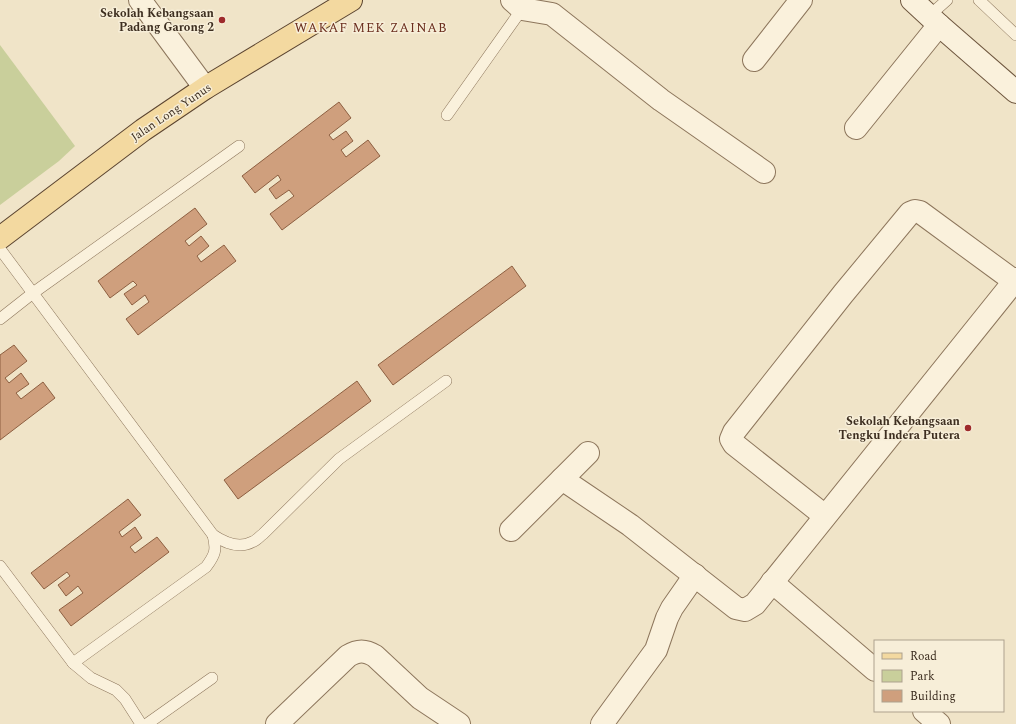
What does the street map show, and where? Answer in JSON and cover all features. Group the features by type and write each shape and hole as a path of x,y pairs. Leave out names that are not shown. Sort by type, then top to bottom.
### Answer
{"main road":[{"name":"Jalan Long Yunus","path":"0,238 142,130 205,88 351,0"}],"street":[{"path":"140,0 205,88"},
{"path":"754,60 801,0"},
{"path":"912,0 1016,92"},
{"path":"517,4 552,14 661,100 764,172"},
{"path":"856,128 934,21"},
{"path":"562,479 630,525 741,610 750,608 772,582 1015,280 920,212 915,211 910,213 843,294 734,432 731,439 734,444 825,516"},
{"path":"511,530 588,453"},
{"path":"602,724 656,650 672,608 695,575"},
{"path":"772,582 874,669"},
{"path":"277,724 348,656 355,652 362,651 375,656 420,698 459,724"},
{"path":"925,712 939,724"}],"lane":[{"path":"934,21 947,0"},
{"path":"979,0 1016,35"},
{"path":"447,115 517,4"},
{"path":"0,319 33,293 238,146"},
{"path":"0,249 213,536 216,545 214,556 206,567 73,663"},
{"path":"213,536 224,542 238,545 252,542 263,534 339,459 446,381"},
{"path":"0,566 73,663 91,678 116,690 125,699 141,724"},
{"path":"147,724 212,678"}],"green space":[{"path":"0,45 75,146 59,161 0,205"}],"building":[{"path":"339,102 351,118 329,135 333,140 346,131 353,141 341,150 346,157 368,140 380,156 282,230 270,214 294,196 289,190 276,199 269,189 281,180 278,175 255,193 242,176"},
{"path":"195,208 207,224 185,241 189,246 201,236 209,246 197,256 201,262 224,245 236,261 138,335 126,319 149,302 145,295 132,305 124,294 137,285 133,281 110,298 98,281"},
{"path":"512,266 526,286 393,385 378,365"},
{"path":"14,345 27,361 5,378 9,383 21,373 29,384 16,393 21,399 43,382 55,398 0,440 0,355"},
{"path":"357,381 371,401 238,499 224,480"},
{"path":"128,499 141,515 119,532 122,537 135,527 142,538 130,547 135,553 157,537 169,552 71,626 59,610 83,593 78,586 66,596 58,585 70,576 67,572 44,589 31,573"}],"place":[{"name":"Sekolah Kebangsaan Padang Garong 2","path":"222,20"},
{"name":"Sekolah Kebangsaan Tengku Indera Putera","path":"968,428"}],"district":[{"name":"WAKAF MEK ZAINAB","path":"371,27"}]}
